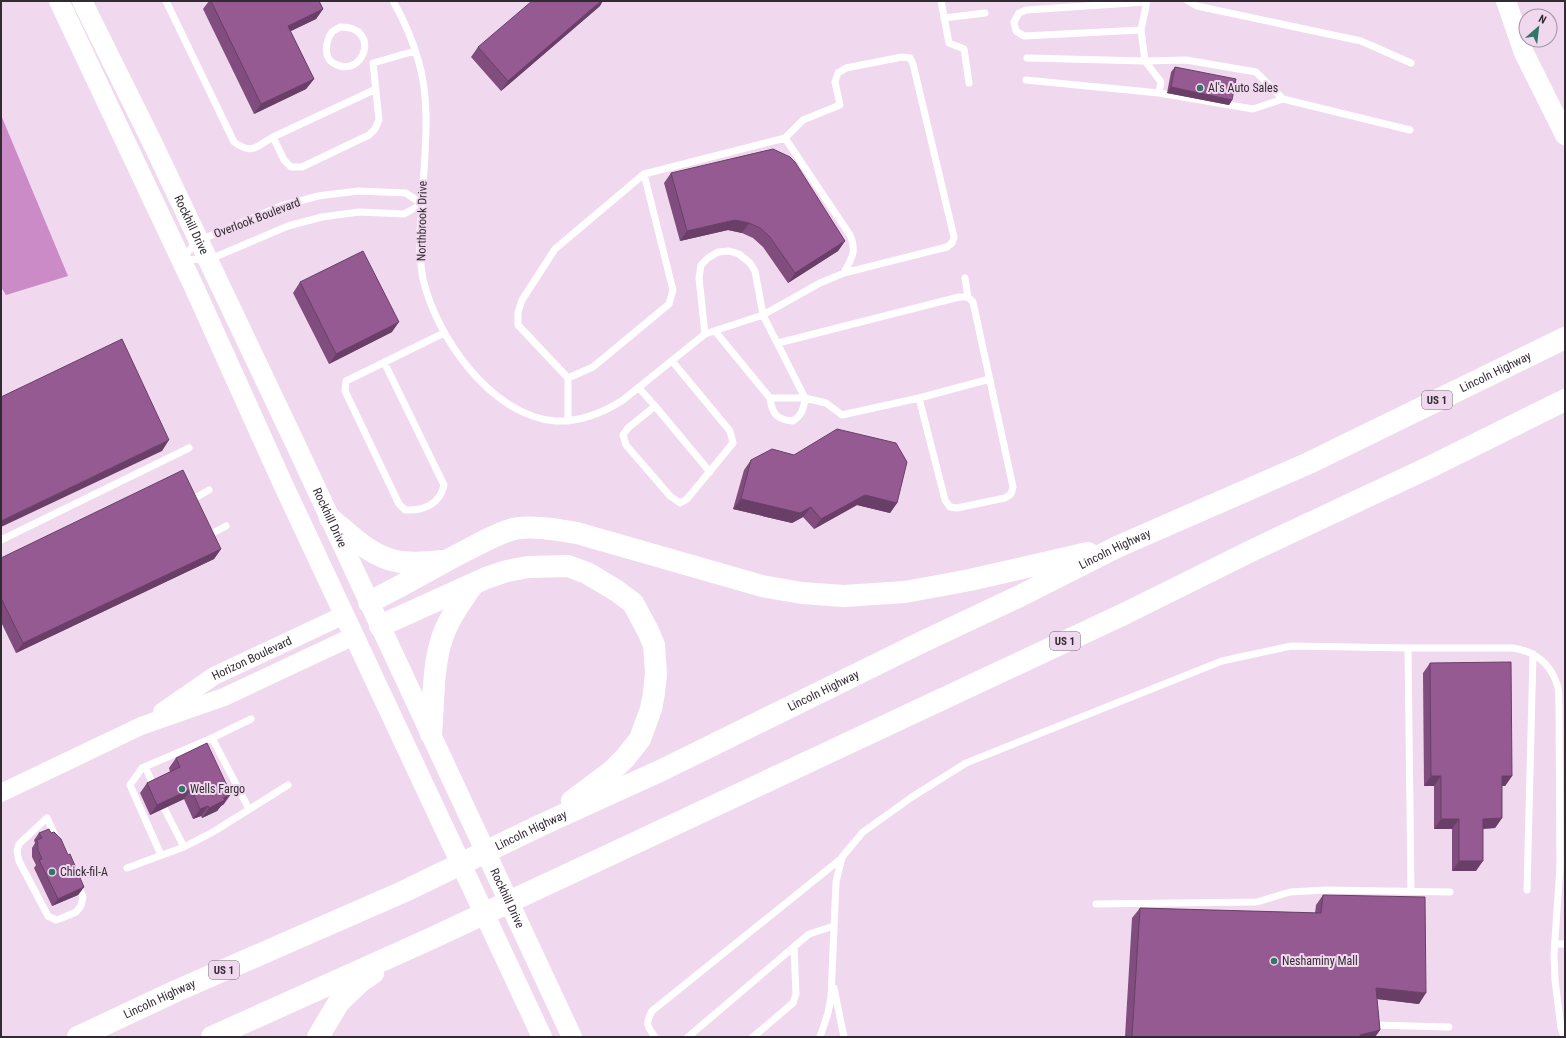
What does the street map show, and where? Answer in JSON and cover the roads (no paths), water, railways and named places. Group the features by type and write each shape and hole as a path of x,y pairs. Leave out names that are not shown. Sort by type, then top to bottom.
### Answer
{"highway":[{"name":"Lincoln Highway","path":"78,1037 176,991 405,891 539,826 662,770 920,643 1020,596 1117,547 1310,463 1565,338"},
{"name":"US 1","path":"212,1037 405,950 1126,613 1253,550 1432,466 1565,400"},
{"path":"330,518 360,544 384,558 411,563 445,561"},
{"path":"369,602 399,588 445,561 493,537 519,528 552,529 584,535 762,586 802,593 844,596 911,591 970,580 1117,547"},
{"path":"380,626 507,571 528,567 568,566 587,573 617,591 633,604 654,645 656,662 654,693 651,709 640,739 612,771 539,826"},
{"path":"431,734 436,671 440,644 445,629 455,610 473,586"},
{"path":"318,1037 339,1002 360,982 405,950"}],"main road":[{"name":"Rockhill Drive","path":"59,1 181,259 282,482 542,1037"},
{"name":"Rockhill Drive","path":"82,1 151,140 208,260 572,1037"},
{"path":"1506,1 1524,53 1565,135"},
{"name":"Horizon Boulevard","path":"344,615 369,602"},
{"name":"Horizon Boulevard","path":"354,636 380,626"}],"street":[{"name":"Horizon Boulevard","path":"141,726 214,676 344,615"},
{"name":"Horizon Boulevard","path":"1,793 141,726 224,697 354,636"}],"lane":[{"path":"166,1 234,142 243,148 251,150 273,137 376,89"},
{"name":"Northbrook Drive","path":"393,1 402,17 415,51 423,83 425,107 420,242 423,278 428,297 444,333 470,370 485,386 503,400 532,416 555,421 582,419 604,411 624,400 705,334"},
{"path":"941,1 949,43 964,49 969,83"},
{"path":"1188,1 1197,6 1361,41 1411,63"},
{"path":"1141,30 1024,36 1016,31 1014,22 1019,13 1026,10 1146,2 1141,30 1145,61 1161,82 1159,93"},
{"path":"944,18 985,13"},
{"path":"273,137 284,160 291,167 302,167 369,135 375,129 379,120 373,63 364,52 365,44 361,34 349,27 340,27 332,32 327,42 326,49 331,62 341,66 351,65 360,61 364,52"},
{"path":"373,63 415,51"},
{"path":"568,420 568,378 518,325 518,312 522,300 555,249 644,174 785,138 803,120 840,105 835,82 838,73 846,68 902,57 910,58 914,64 954,236 952,243 947,247 844,272 820,283 763,315 714,331 705,334 698,278 701,265 708,258 718,252 729,251 739,254 750,263 755,270 763,315 805,398 804,408 799,417 793,421 784,420 776,415 772,409 770,398 714,331"},
{"path":"1027,58 1145,61 1186,60 1256,72 1283,99 1410,130"},
{"path":"1026,80 1159,93 1252,109 1283,99"},
{"path":"785,138 850,234 854,245 854,254 844,272"},
{"path":"568,378 593,367 669,304 673,290 644,174"},
{"name":"Overlook Boulevard","path":"358,191 406,193 422,204 404,214 359,212 305,221 288,226 208,260 181,259 198,241 281,206 318,196 358,191"},
{"path":"919,398 945,500 950,507 958,508 1005,498 1011,494 1013,487 990,379 973,302 968,297 965,278"},
{"path":"778,343 968,297"},
{"path":"384,362 444,485 443,493 438,501 417,511 405,510 399,504 345,391 346,381 384,362 444,333"},
{"path":"655,406 628,428 623,435 626,445 670,496 680,502 687,499 733,443 730,432 672,361"},
{"path":"770,398 805,398 826,403 842,415 919,398 990,379"},
{"path":"639,388 710,472"},
{"path":"1,540 188,448"},
{"path":"190,501 209,490"},
{"path":"207,536 226,526"},
{"path":"655,1037 648,1027 647,1020 652,1011 842,857 863,832 912,797 966,763 1222,661 1291,646 1513,648 1522,649 1533,654 1542,660 1549,668 1558,684 1559,706 1560,866 1555,944 1555,980 1561,1028 1564,1037"},
{"path":"1408,648 1411,891"},
{"path":"1527,890 1533,654"},
{"path":"161,855 130,785 142,768 212,738 251,719"},
{"path":"212,738 249,809"},
{"path":"145,767 154,786"},
{"path":"127,868 184,847 213,832 288,785"},
{"path":"164,808 184,847"},
{"path":"47,818 83,896 81,906 76,912 56,920 48,916 19,860 17,851 19,844 47,818"},
{"path":"820,1037 828,1013 832,980 836,882 842,857"},
{"path":"1096,904 1257,902 1290,892 1326,890 1450,892"},
{"path":"688,1037 809,934 834,926"},
{"path":"1555,944 1565,944"},
{"path":"752,1037 793,1003 796,994 794,947"},
{"path":"832,980 844,1037"},
{"path":"1373,1025 1449,1026"}],"place":[{"name":"Al's Auto Sales","path":"1200,88"},
{"name":"Wells Fargo","path":"182,789"},
{"name":"Chick-fil-A","path":"52,872"},
{"name":"Neshaminy Mall","path":"1274,961"}]}
